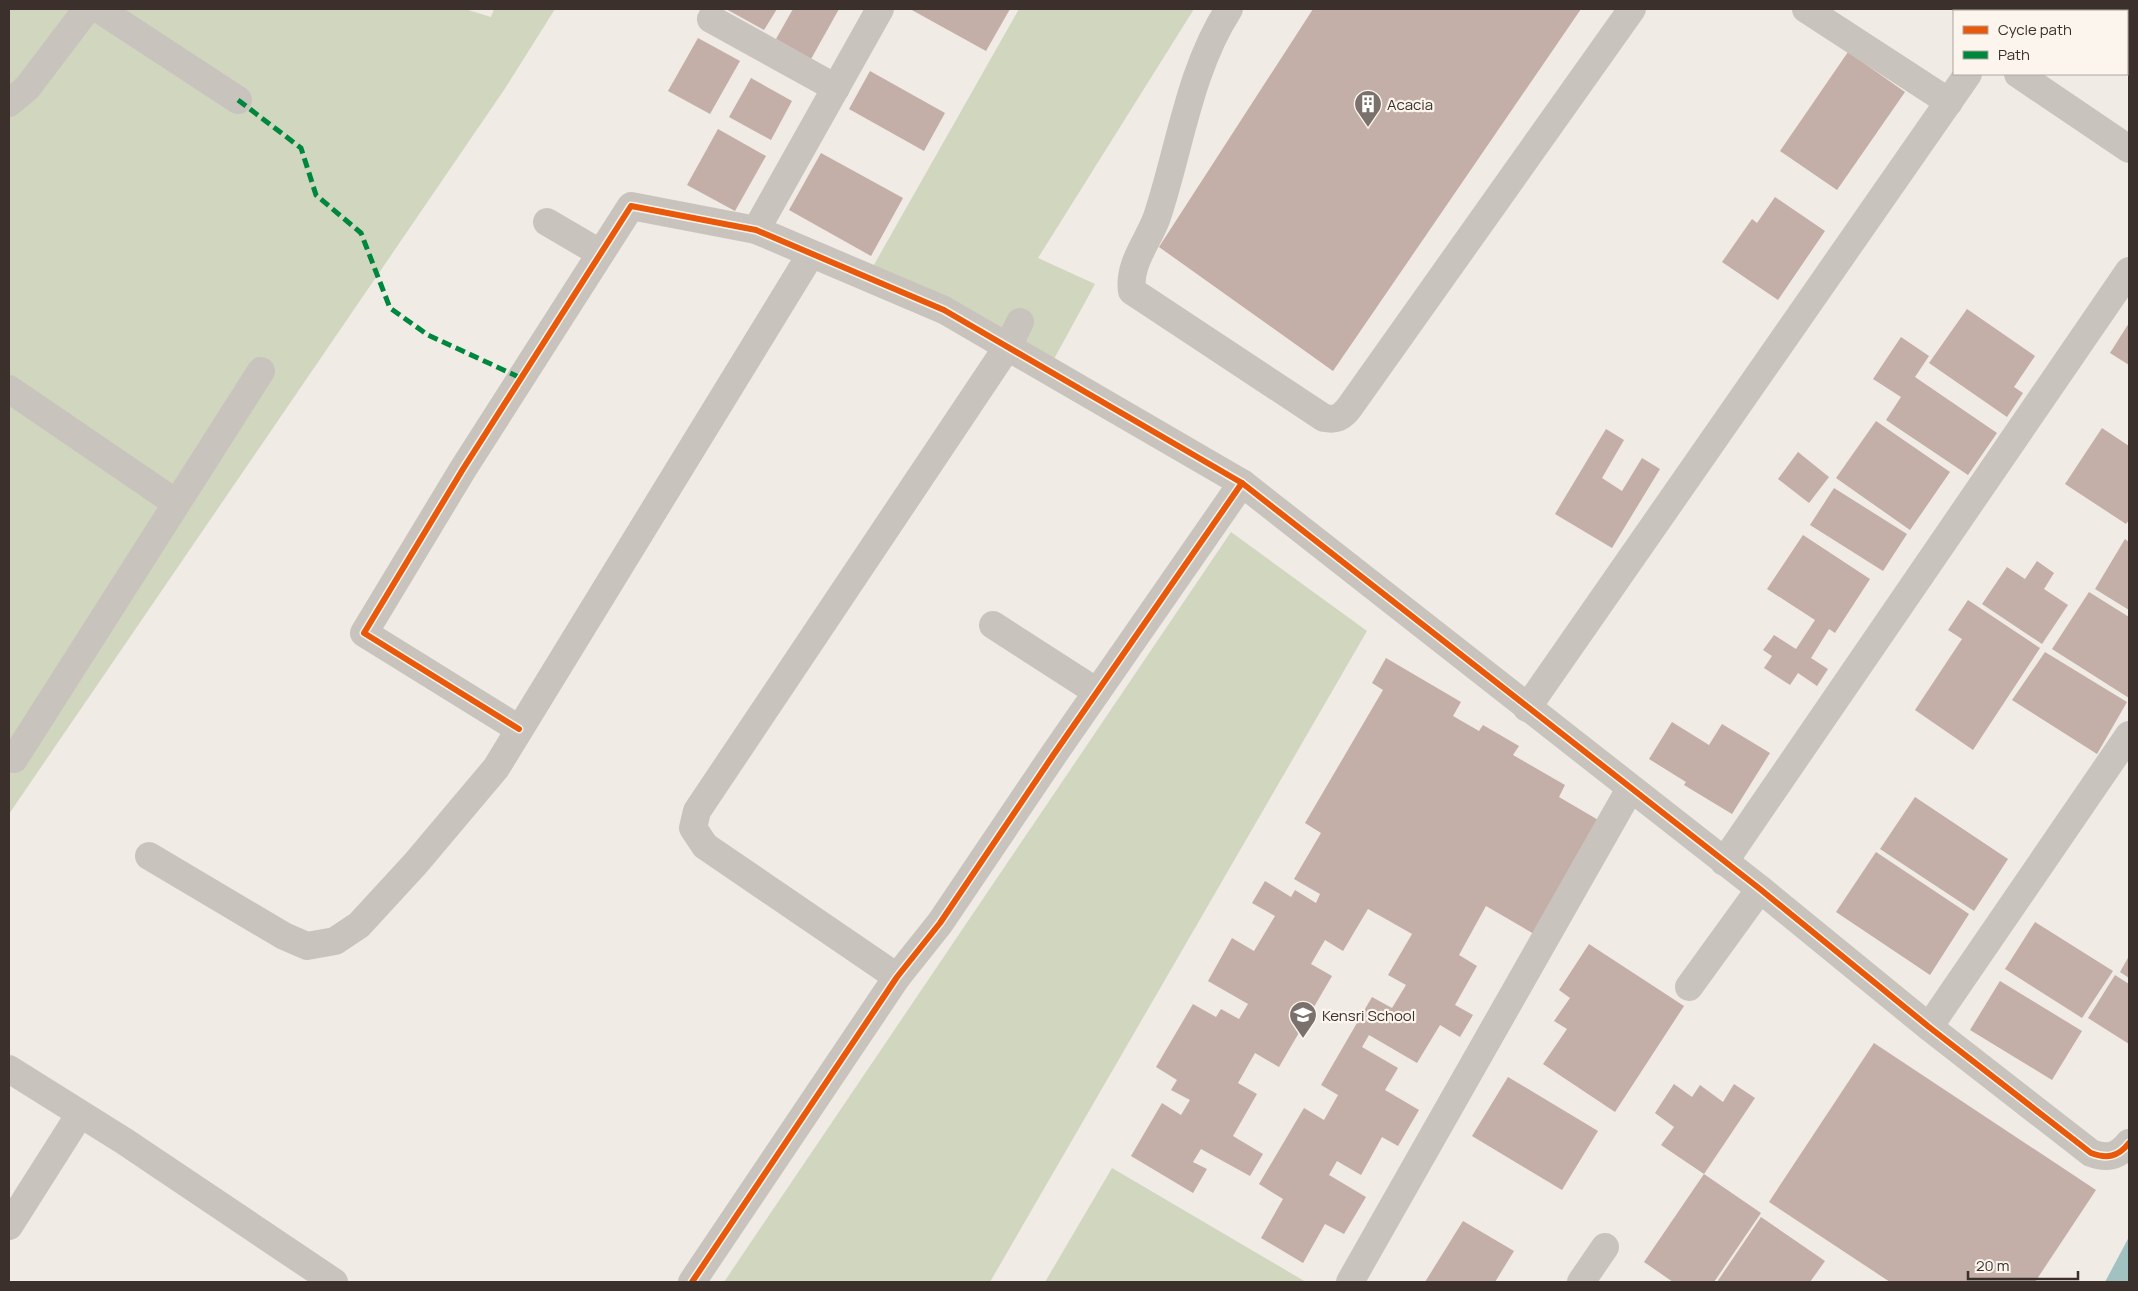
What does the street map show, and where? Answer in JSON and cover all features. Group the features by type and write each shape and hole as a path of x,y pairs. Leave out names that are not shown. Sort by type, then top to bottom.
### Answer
{"street":[{"path":"9,103 27,88 87,9"},
{"path":"99,9 238,100"},
{"path":"756,230 880,9"},
{"path":"1229,9 1216,29 1201,64 1156,218 1130,278 1132,291 1324,418 1334,420 1342,417 1632,9"},
{"path":"1806,9 1949,102"},
{"path":"711,19 836,88"},
{"path":"1527,708 1967,75"},
{"path":"2019,75 2129,149"},
{"path":"519,729 364,633 463,470 631,206 756,230 944,310 1242,483 1760,889 1929,1027 2091,1153 2102,1157 2114,1156 2129,1143"},
{"path":"547,222 600,253"},
{"path":"150,856 284,936 307,946 335,941 359,925 416,863 496,768 811,254"},
{"path":"1724,862 2129,271"},
{"path":"897,977 704,846 694,828 697,811 1008,346 1020,322"},
{"path":"14,759 261,371"},
{"path":"9,389 176,503"},
{"path":"692,1282 897,977 940,923 1242,483"},
{"path":"993,625 1097,692"},
{"path":"1929,1027 2129,735"},
{"path":"1350,1282 1630,789"},
{"path":"1689,986 1760,889"},
{"path":"9,1068 334,1282"},
{"path":"9,1226 80,1114"},
{"path":"1581,1282 1605,1247"}],"green space":[{"path":"9,9 465,9 491,17 494,9 555,9 504,90 9,814"},
{"path":"1019,9 1194,9 1038,258 1095,284 1054,359 871,270"},
{"path":"1231,532 1367,631 990,1282 724,1282"},
{"path":"1112,1168 1306,1282 1045,1282"}],"water":[{"path":"2129,1237 2129,1282 2105,1282"}],"building":[{"path":"726,9 777,9 764,30"},
{"path":"793,9 839,9 811,59 776,39"},
{"path":"910,9 1010,9 986,51"},
{"name":"Acacia","path":"1313,9 1581,9 1333,371 1159,247"},
{"path":"1950,9 1988,9 1987,10"},
{"path":"698,38 740,61 710,114 668,91"},
{"path":"1848,52 1905,92 1837,190 1780,151"},
{"path":"870,71 945,113 924,151 849,109"},
{"path":"751,78 792,101 771,140 729,117"},
{"path":"718,129 766,156 735,211 687,185"},
{"path":"821,153 903,198 871,256 789,210"},
{"path":"1775,197 1825,231 1778,300 1722,262 1752,219 1757,223"},
{"path":"1967,309 2035,356 2014,387 2023,393 2007,417 1929,363"},
{"path":"2129,323 2129,365 2110,353"},
{"path":"1901,337 1929,356 1915,377 1997,433 1968,475 1886,420 1901,397 1873,379"},
{"path":"1876,421 1950,472 1910,530 1836,478"},
{"path":"2102,428 2129,446 2129,520 2126,524 2065,484"},
{"path":"1606,429 1624,440 1602,478 1622,491 1642,458 1660,469 1612,548 1555,514"},
{"path":"1798,452 1829,477 1809,503 1778,479"},
{"path":"1834,488 1907,534 1883,571 1810,525"},
{"path":"1803,535 1870,579 1835,633 1829,629 1811,658 1828,669 1817,686 1798,673 1790,685 1764,668 1772,656 1763,650 1774,635 1796,649 1815,620 1767,589"},
{"path":"2125,539 2129,542 2129,610 2095,589"},
{"path":"2037,561 2054,573 2044,589 2068,605 2042,644 1982,604 2007,567 2025,579"},
{"path":"2089,592 2129,617 2129,698 2052,649"},
{"path":"1968,600 2040,648 1973,750 1915,710 1962,639 1948,630"},
{"path":"2045,652 2127,702 2097,754 2012,700"},
{"path":"1386,658 1461,702 1453,716 1479,731 1483,725 1519,746 1513,755 1565,785 1559,797 1600,821 1534,934 1486,906 1459,955 1477,966 1455,1005 1473,1015 1460,1037 1440,1025 1417,1063 1369,1035 1362,1047 1398,1068 1385,1090 1419,1110 1398,1146 1382,1137 1361,1175 1337,1161 1329,1175 1366,1197 1344,1234 1325,1224 1303,1263 1261,1238 1283,1199 1259,1184 1304,1108 1324,1120 1338,1095 1321,1085 1372,997 1392,1008 1406,985 1388,975 1412,934 1368,909 1343,951 1325,940 1311,964 1332,976 1279,1067 1255,1053 1238,1083 1257,1094 1233,1136 1263,1154 1250,1176 1201,1149 1193,1162 1207,1169 1193,1193 1131,1156 1162,1103 1181,1115 1190,1100 1171,1090 1177,1080 1156,1067 1193,1004 1216,1017 1221,1009 1239,1019 1248,1004 1208,981 1232,938 1254,951 1275,916 1252,903 1265,881 1291,897 1295,890 1316,903 1320,894 1294,879 1321,833 1305,823 1383,690 1372,683"},
{"path":"1672,722 1709,745 1722,724 1770,753 1732,814 1684,785 1686,782 1649,759"},
{"path":"1915,797 2008,859 1974,911 1880,849"},
{"path":"1876,852 1969,914 1930,975 1836,912"},
{"path":"2035,922 2113,971 2082,1018 2005,969"},
{"path":"1589,944 1684,1006 1615,1112 1543,1064 1567,1029 1554,1021 1570,998 1559,990"},
{"path":"2129,956 2129,978 2120,972"},
{"path":"2115,975 2129,984 2129,1044 2088,1018"},
{"path":"2000,981 2082,1031 2052,1080 1970,1030"},
{"path":"1874,1043 2096,1190 2035,1282 1890,1282 1769,1202"},
{"path":"1508,1077 1598,1131 1562,1190 1472,1136"},
{"path":"1674,1084 1692,1097 1700,1085 1723,1102 1734,1084 1755,1098 1704,1174 1661,1145 1674,1127 1655,1113"},
{"path":"1704,1174 1761,1213 1714,1282 1673,1282 1644,1262"},
{"path":"1761,1217 1825,1261 1810,1282 1717,1282"},
{"path":"1463,1221 1514,1251 1495,1282 1425,1282"}],"marked path":[{"path":"238,100 301,148 316,195 361,233 390,308 428,335 521,378"}],"cycle path":[{"path":"519,729 364,633 463,469 631,206 756,230 944,310 1242,483 1760,889 1929,1027 2091,1153 2112,1156 2125,1148 2129,1143"},
{"path":"692,1282 897,977 940,923 1054,754 1242,483"}],"place":[{"name":"Acacia","path":"1368,128"},
{"name":"Kensri School","path":"1303,1039"}]}
